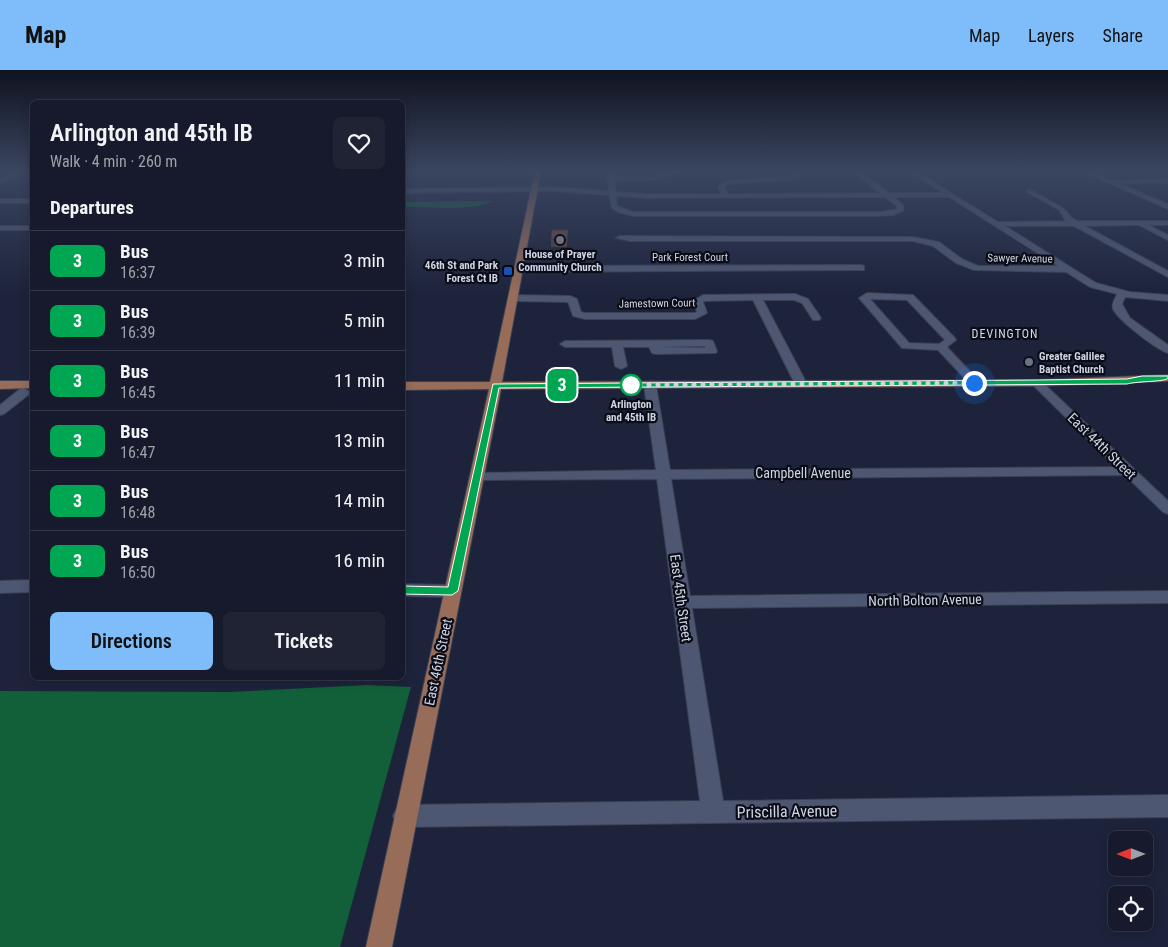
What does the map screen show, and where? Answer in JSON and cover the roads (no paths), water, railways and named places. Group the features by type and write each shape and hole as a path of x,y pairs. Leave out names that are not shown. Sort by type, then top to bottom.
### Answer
{"main road":[{"name":"East 46th Street","path":"379,947 530,212"},
{"path":"405,386 974,383 1127,381 1142,378 1168,378"},
{"path":"1127,381 1153,386 1168,386"},
{"path":"0,385 30,390"},
{"path":"0,392 30,390"}],"street":[{"path":"628,212 642,215 684,215 889,214 896,212"},
{"path":"977,212 1093,285 1122,294 1168,298"},
{"path":"1065,212 1066,218 1075,224 1168,274"},
{"path":"684,215 687,223"},
{"path":"1138,223 1168,238"},
{"path":"997,224 1168,223"},
{"path":"0,228 30,228"},
{"name":"Sawyer Avenue","path":"620,238 692,235 909,238 926,240 939,245 959,261 972,267 994,270 1067,269"},
{"name":"Park Forest Court","path":"518,269 861,268"},
{"path":"1122,294 1117,304 1122,316 1168,350"},
{"path":"941,347 950,338 910,297 864,297 906,346 941,347 974,383"},
{"name":"Jamestown Court","path":"513,298 570,299 574,301 574,312 582,316 643,333 697,316 702,313 698,301 700,299 800,298 805,301 816,318"},
{"path":"757,298 801,384"},
{"path":"565,344 616,344 643,333"},
{"path":"616,344 621,366"},
{"name":"East 44th Street","path":"1037,382 1168,509"},
{"name":"East 45th Street","path":"650,385 713,812"},
{"path":"0,411 30,390"},
{"name":"Campbell Avenue","path":"477,476 1129,471"},
{"path":"0,587 30,586"},
{"path":"405,590 452,591"},
{"name":"North Bolton Avenue","path":"682,602 1168,597"},
{"name":"Priscilla Avenue","path":"405,816 1168,806"}],"place":[{"name":"House of Prayer Community Church","path":"560,240"},
{"name":"46th St and Park Forest Ct IB","path":"508,271"},
{"name":"Greater Galilee Baptist Church","path":"1029,362"},
{"name":"Arlington and 45th IB","path":"631,385"}],"district":[{"name":"DEVINGTON","path":"1005,334"}]}
